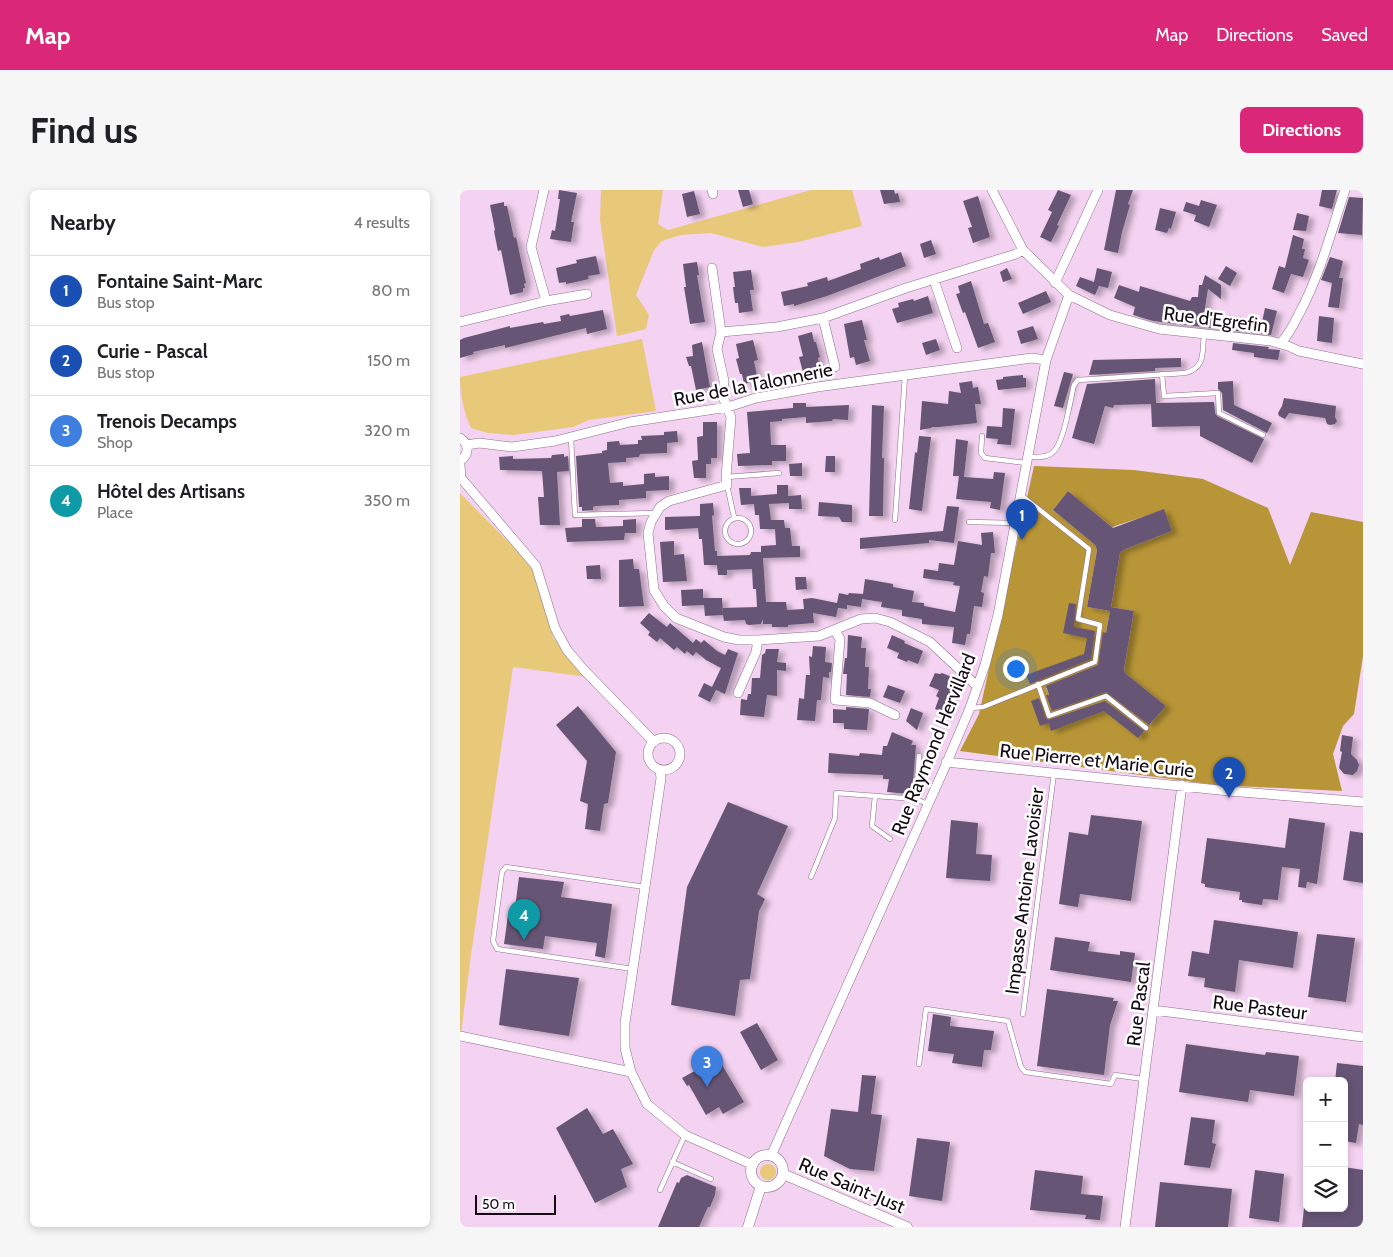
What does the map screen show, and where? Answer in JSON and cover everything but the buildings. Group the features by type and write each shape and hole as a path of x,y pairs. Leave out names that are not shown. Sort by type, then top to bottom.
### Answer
{"street":[{"path":"544,190 531,247 546,301"},
{"name":"Rue d'Egrefin","path":"992,190 1023,250 1069,295 1110,315 1159,329 1281,343 1299,351 1363,364"},
{"path":"1055,283 1098,190"},
{"path":"1281,343 1288,336 1306,302 1333,231 1345,190"},
{"path":"721,332 777,327 823,318 1016,254 1023,250"},
{"path":"712,268 721,332 717,349 724,381 723,398 731,417 726,481 669,501 660,506 651,522 648,533 654,590 664,606 676,618 724,637 739,640 819,636 861,620 875,618 890,622 930,642 978,686"},
{"path":"934,280 957,348"},
{"path":"460,322 546,301 587,294"},
{"name":"Rue Raymond Hervillard","path":"770,1156 928,804 978,686 998,615 1046,360 1069,295"},
{"path":"823,318 835,367"},
{"name":"Rue de la Talonnerie","path":"467,445 479,443 512,447 571,438 630,422 728,407 756,398 817,387 1032,358 1046,360"},
{"path":"460,438 467,445 467,454 460,460"},
{"path":"460,465 461,478 536,566 555,628 567,650 654,742"},
{"path":"835,631 840,639 835,700 870,703 895,715"},
{"path":"738,693 756,652 758,640"},
{"path":"660,739 671,740 680,754 676,765 666,770 660,770 651,763 648,758 648,752 654,742 660,739"},
{"name":"Rue Pierre et Marie Curie","path":"946,762 1004,771 1054,772 1363,802"},
{"path":"660,770 661,778 625,1023 625,1048 630,1072 647,1104 685,1135 753,1165"},
{"name":"Rue Pascal","path":"1125,1227 1182,785"},
{"name":"Rue Pasteur","path":"1153,1010 1363,1037"},
{"path":"460,1036 630,1072"},
{"path":"770,1156 782,1165 783,1174 775,1185 761,1186 753,1179 753,1165 760,1157 770,1156"},
{"name":"Rue Saint-Just","path":"783,1174 907,1227"},
{"path":"748,1227 761,1186"}],"lane":[{"path":"982,436 981,453 985,458 1028,460 1052,454 1059,446 1074,385 1078,380 1195,370 1200,365 1204,334"},
{"path":"1162,374 1164,396 1218,393 1219,413 1262,435"},
{"path":"895,520 905,376"},
{"path":"571,438 575,515 656,513"},
{"path":"734,517 726,481 779,472"},
{"path":"970,708 983,707 1095,662 1100,625 1078,620 1089,549 1021,495"},
{"path":"734,517 747,520 751,529 749,538 742,544 729,541 724,533 726,524 734,517"},
{"path":"969,522 1016,523"},
{"path":"1038,684 1049,716 1106,696 1146,728"},
{"path":"916,798 919,756"},
{"name":"Impasse Antoine Lavoisier","path":"1023,1014 1054,772"},
{"path":"811,877 836,818 836,793 916,798 928,804"},
{"path":"875,796 872,826 890,839"},
{"path":"633,968 497,949 493,941 502,872 506,867 645,887"},
{"path":"919,1064 926,1009 1008,1021 1021,1067 1025,1072 1111,1084 1115,1075 1144,1079"},
{"path":"660,1190 685,1135"},
{"path":"672,1162 711,1179"}],"shaded area":[{"path":"601,190 663,190 658,224 668,230 811,190 852,190 862,226 798,242 763,247 711,233 680,235 662,241 654,250 636,295 649,315 646,329 617,336 600,220"},
{"path":"642,339 656,411 589,420 573,427 513,435 488,433 471,428 463,403 460,377"},
{"path":"1034,466 1134,470 1203,479 1268,508 1290,565 1311,512 1363,522 1363,656 1354,714 1343,726 1333,754 1342,791 1216,785 960,751 979,714","holes":["1068,491 1112,527 1164,510 1172,531 1123,550 1120,553 1111,607 1134,611 1124,669 1125,673 1166,706 1150,724 1111,692 1107,691 1055,710 1046,688 1098,669 1110,611 1087,607 1097,550 1095,545 1053,510"]},
{"path":"460,493 535,569 553,637 587,677 513,667 460,1041"},
{"path":"768,1164 774,1166 776,1172 774,1178 768,1180 762,1178 760,1172 762,1166"}],"place":[{"name":"Fontaine Saint-Marc","path":"1022,540"},
{"name":"Curie - Pascal","path":"1229,798"},
{"name":"Hôtel des Artisans","path":"524,940"},
{"name":"Trenois Decamps","path":"707,1087"}]}
